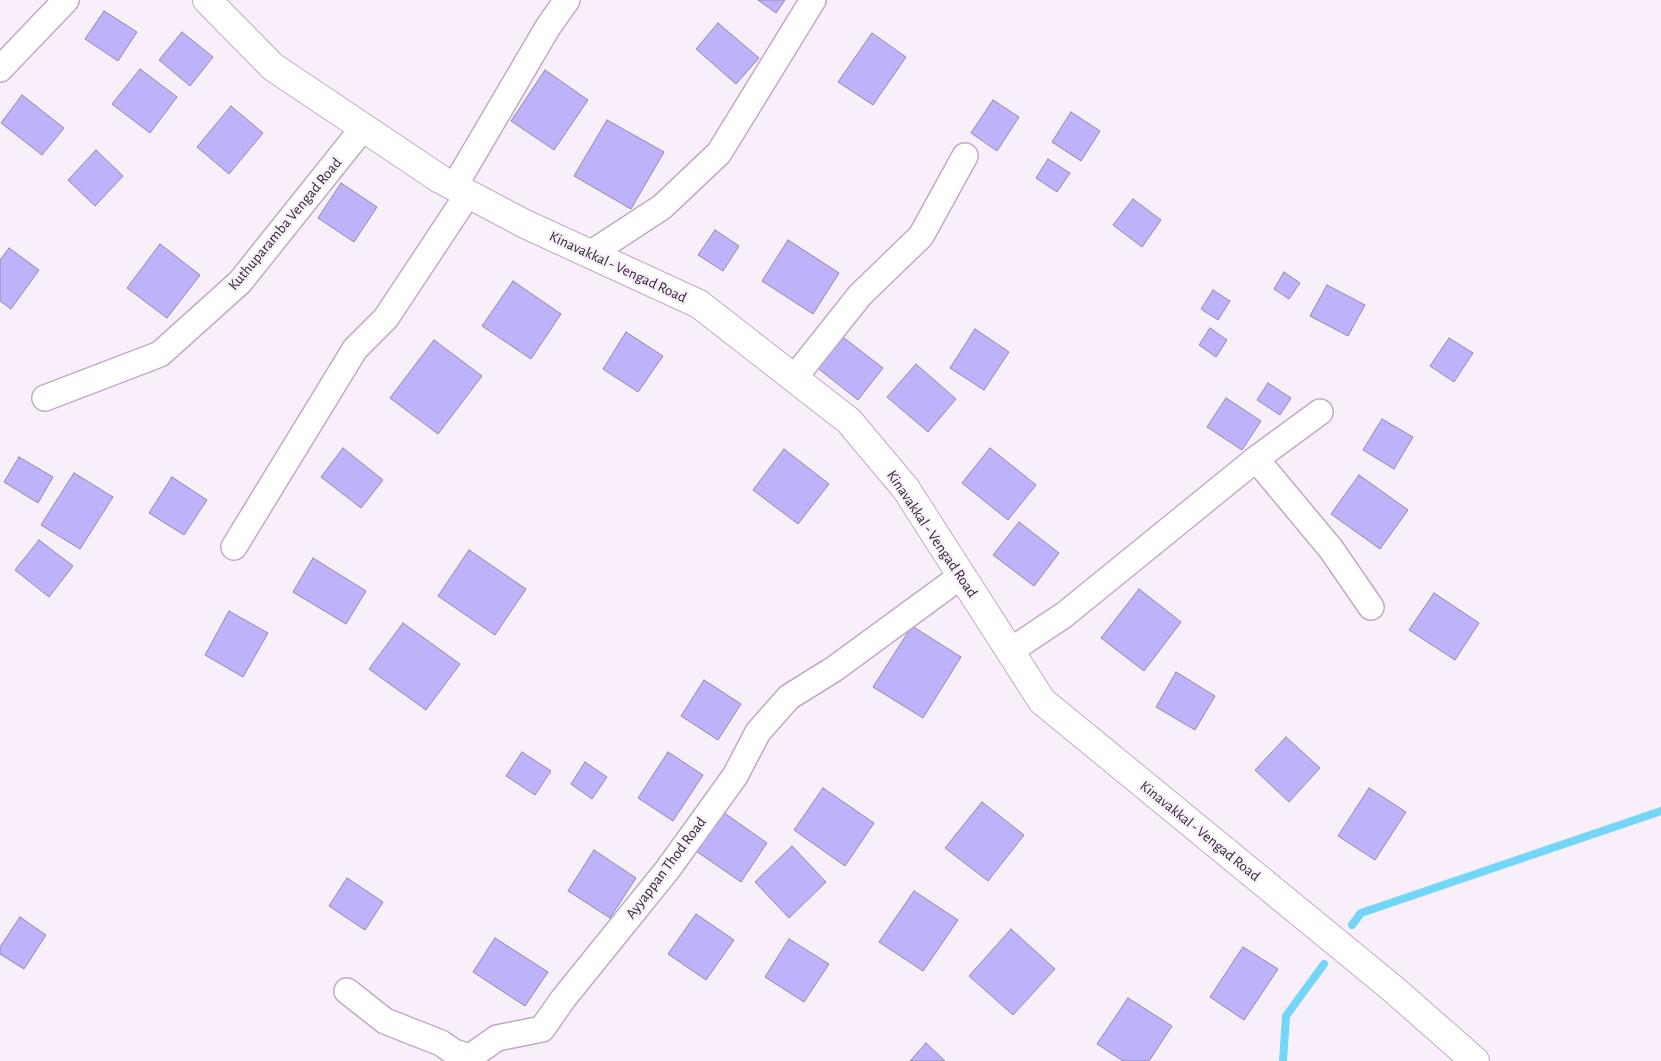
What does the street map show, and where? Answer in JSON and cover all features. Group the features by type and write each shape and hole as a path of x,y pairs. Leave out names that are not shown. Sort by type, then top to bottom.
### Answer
{"main road":[{"name":"Kinavakkal - Vengad Road","path":"207,0 273,67 363,128 461,190 525,224 699,304 849,421 906,489 1042,700 1392,988 1475,1061"}],"street":[{"path":"0,69 66,0"},
{"path":"234,547 355,349 386,318 461,190 548,26 567,0"},
{"path":"590,254 662,207 719,153 813,0"},
{"name":"Kuthuparamba Vengad Road","path":"45,398 160,354 240,282 363,128"},
{"path":"794,378 860,295 921,236 965,156"},
{"path":"1010,651 1064,615 1256,459 1320,412"},
{"path":"1256,459 1331,549 1371,607"},
{"name":"Ayyappan Thod Road","path":"347,991 385,1021 470,1057 497,1038 542,1029 668,869 735,776 758,732 789,697 834,669 961,576"}],"building":[{"path":"758,0 785,0 776,13"},
{"path":"104,11 137,32 118,61 85,39"},
{"path":"718,23 759,58 736,84 696,49"},
{"path":"182,32 213,57 190,86 159,60"},
{"path":"872,33 906,57 873,105 838,82"},
{"path":"140,69 177,97 150,133 112,104"},
{"path":"545,70 588,100 554,150 511,121"},
{"path":"22,95 64,128 42,155 1,123"},
{"path":"993,100 1019,117 997,151 971,133"},
{"path":"231,106 263,133 229,174 197,147"},
{"path":"1071,112 1100,131 1081,161 1052,142"},
{"path":"607,120 664,152 631,209 574,176"},
{"path":"96,150 123,176 95,206 68,180"},
{"path":"1048,159 1070,173 1057,192 1036,178"},
{"path":"341,183 377,207 354,242 318,218"},
{"path":"1133,199 1161,220 1142,247 1113,225"},
{"path":"715,230 739,246 723,271 698,255"},
{"path":"788,240 839,273 813,314 762,281"},
{"path":"160,244 200,275 167,318 127,288"},
{"path":"9,248 39,270 11,309 0,301 0,260"},
{"path":"1284,272 1300,283 1289,299 1274,289"},
{"path":"513,281 561,314 531,359 482,326"},
{"path":"1327,285 1365,305 1348,336 1310,316"},
{"path":"1213,290 1230,301 1218,320 1201,309"},
{"path":"1210,328 1227,340 1216,357 1199,345"},
{"path":"975,329 1009,352 984,390 950,368"},
{"path":"626,332 663,356 638,392 603,369"},
{"path":"839,334 883,368 858,400 815,366"},
{"path":"1449,338 1473,353 1454,382 1430,366"},
{"path":"434,340 482,376 438,434 390,398"},
{"path":"916,364 956,399 928,432 887,397"},
{"path":"1268,383 1291,398 1280,415 1257,400"},
{"path":"1226,398 1261,421 1242,450 1207,427"},
{"path":"1382,419 1413,437 1394,469 1363,450"},
{"path":"343,448 383,480 361,508 321,477"},
{"path":"990,448 1036,485 1008,520 962,483"},
{"path":"784,449 829,484 798,524 753,490"},
{"path":"19,457 53,477 38,503 4,482"},
{"path":"74,473 113,497 80,549 41,525"},
{"path":"1359,475 1408,510 1380,549 1331,514"},
{"path":"172,477 207,500 184,535 149,513"},
{"path":"1019,522 1059,553 1034,586 993,555"},
{"path":"39,540 73,566 49,597 15,570"},
{"path":"469,550 526,589 495,635 438,596"},
{"path":"313,558 366,591 346,624 293,592"},
{"path":"1139,589 1181,622 1144,671 1101,638"},
{"path":"1434,593 1479,623 1455,660 1409,630"},
{"path":"229,611 268,633 243,677 205,655"},
{"path":"403,623 460,664 426,710 369,669"},
{"path":"912,626 961,657 923,718 873,687"},
{"path":"1176,672 1215,696 1195,730 1156,707"},
{"path":"704,680 741,704 718,740 681,716"},
{"path":"1286,737 1320,768 1289,802 1255,770"},
{"path":"522,752 551,771 535,795 506,776"},
{"path":"668,752 703,775 673,821 638,798"},
{"path":"585,762 607,777 592,799 571,784"},
{"path":"823,788 874,823 845,866 794,830"},
{"path":"1369,788 1406,812 1375,860 1338,836"},
{"path":"982,802 1024,835 988,881 945,848"},
{"path":"723,812 767,843 741,882 696,851"},
{"path":"792,846 826,882 789,918 755,882"},
{"path":"594,850 636,878 610,918 568,891"},
{"path":"347,878 383,902 365,930 329,906"},
{"path":"914,891 958,920 923,971 879,942"},
{"path":"696,914 734,940 706,980 668,954"},
{"path":"20,917 46,935 24,969 0,954 0,947"},
{"path":"1011,929 1055,969 1013,1015 969,976"},
{"path":"495,938 548,972 525,1006 473,972"},
{"path":"789,939 829,964 804,1002 765,977"},
{"path":"1243,947 1278,969 1244,1020 1210,997"},
{"path":"1128,998 1172,1026 1149,1061 1123,1061 1097,1044"},
{"path":"926,1043 945,1061 910,1061"}],"waterway":[{"path":"1352,925 1361,913 1661,811"},
{"path":"1283,1061 1286,1016 1324,964"}]}
